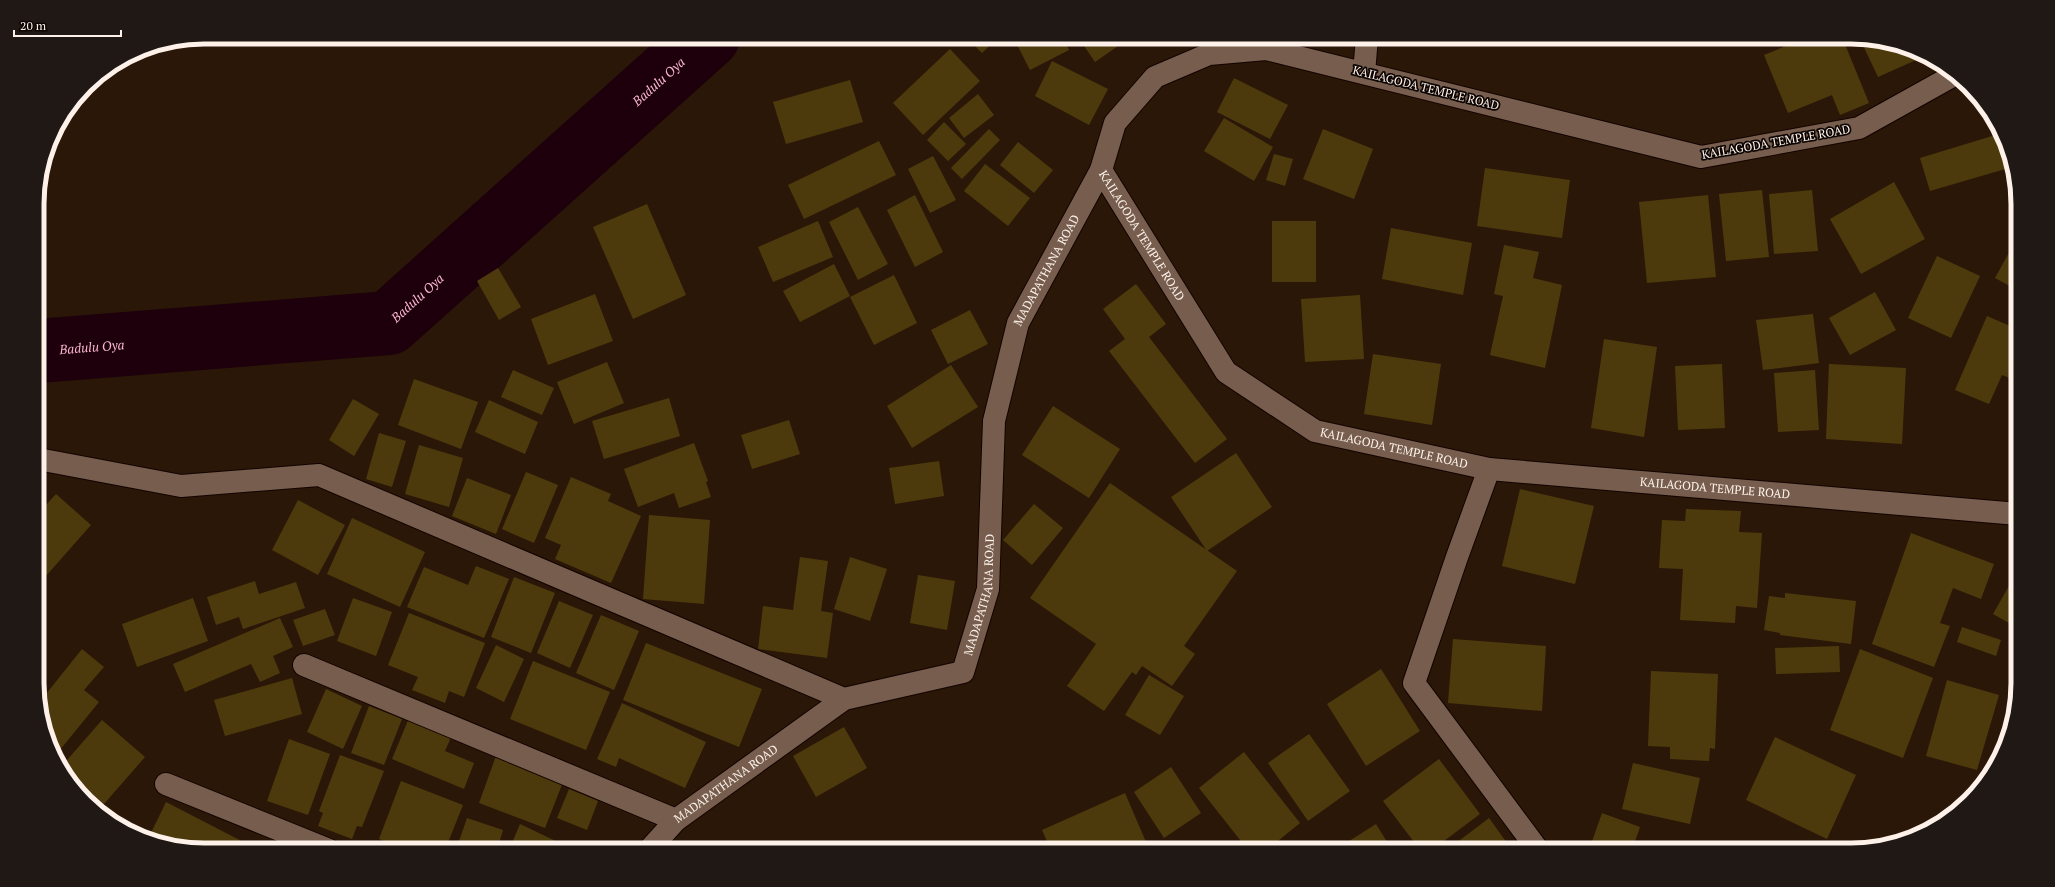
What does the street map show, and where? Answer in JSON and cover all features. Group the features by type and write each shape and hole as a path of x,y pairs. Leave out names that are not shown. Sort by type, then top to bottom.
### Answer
{"street":[{"path":"1364,73 1366,44"},
{"name":"KAILAGODA TEMPLE ROAD","path":"1949,78 1859,128 1701,157 1266,49 1210,54 1154,77 1115,123 1101,170 1226,372 1316,431 1489,468 2011,513"},
{"name":"MADAPATHANA ROAD","path":"655,843 676,820 844,699 963,672 988,590 994,421 1018,323 1101,170"},
{"path":"44,461 181,486 319,476 844,699"},
{"path":"1489,468 1414,684 1533,843"},
{"path":"304,665 676,820"},
{"path":"166,784 312,843"}],"building":[{"path":"973,44 992,44 982,53"},
{"path":"1017,44 1066,44 1069,50 1030,70"},
{"path":"1083,44 1121,44 1095,62"},
{"path":"1791,44 1845,44 1869,103 1840,115 1832,95 1788,113 1764,55"},
{"path":"1862,44 1893,49 1919,59 1878,77"},
{"path":"950,49 980,81 923,135 893,103"},
{"path":"1052,61 1108,89 1089,125 1035,96"},
{"path":"1234,78 1288,105 1270,139 1217,112"},
{"path":"850,80 863,122 786,144 773,102"},
{"path":"978,94 994,115 964,138 949,118"},
{"path":"1224,118 1273,147 1254,181 1204,151"},
{"path":"944,122 966,144 948,161 927,140"},
{"path":"989,129 1000,140 962,179 951,168"},
{"path":"1323,129 1373,149 1354,199 1303,179"},
{"path":"1996,135 2003,152 2007,168 1930,191 1920,158"},
{"path":"879,141 896,175 804,219 788,185"},
{"path":"1018,142 1053,170 1034,193 1000,165"},
{"path":"1274,154 1293,159 1285,186 1266,180"},
{"path":"933,156 956,200 930,213 908,169"},
{"path":"985,164 1030,198 1008,226 964,191"},
{"path":"1485,168 1570,180 1562,238 1477,226"},
{"path":"1894,182 1925,239 1861,274 1830,219"},
{"path":"1762,190 1769,257 1726,261 1719,194"},
{"path":"1812,190 1818,251 1774,254 1769,194"},
{"path":"915,195 943,252 915,267 887,210"},
{"path":"1708,195 1716,277 1647,283 1639,202"},
{"path":"647,204 686,295 633,319 593,227"},
{"path":"858,207 888,264 858,280 829,222"},
{"path":"818,221 833,257 773,282 758,247"},
{"path":"1272,221 1316,221 1316,282 1272,282"},
{"path":"1391,228 1472,243 1463,295 1382,279"},
{"path":"1504,245 1539,252 1533,278 1562,285 1545,368 1490,355 1503,296 1494,294"},
{"path":"2011,249 2011,287 1995,278"},
{"path":"1937,256 1980,276 1951,338 1908,318"},
{"path":"834,264 850,296 800,322 783,291"},
{"path":"498,268 521,307 499,320 477,281"},
{"path":"894,275 917,323 874,345 850,297"},
{"path":"1136,284 1166,324 1149,337 1227,439 1195,463 1109,351 1125,339 1103,309"},
{"path":"1875,292 1896,330 1850,355 1829,318"},
{"path":"595,294 613,341 548,365 531,319"},
{"path":"1360,295 1364,359 1305,362 1301,299"},
{"path":"970,310 988,344 948,364 931,330"},
{"path":"1813,314 1819,363 1763,370 1756,320"},
{"path":"1987,316 2011,326 2011,379 2002,375 1989,404 1955,390"},
{"path":"1604,339 1657,347 1644,437 1591,428"},
{"path":"1373,354 1441,364 1432,425 1364,414"},
{"path":"607,362 624,403 574,424 557,382"},
{"path":"1722,364 1725,428 1678,430 1675,366"},
{"path":"1829,364 1906,368 1902,444 1826,439"},
{"path":"951,365 978,407 912,448 887,406"},
{"path":"513,370 554,388 542,415 501,397"},
{"path":"1815,370 1819,430 1778,432 1774,373"},
{"path":"414,379 478,402 461,449 398,425"},
{"path":"669,398 680,436 604,459 592,421"},
{"path":"353,399 379,414 354,456 329,440"},
{"path":"489,400 538,422 525,454 475,432"},
{"path":"1053,406 1120,449 1089,498 1022,455"},
{"path":"789,420 800,454 752,469 741,435"},
{"path":"379,433 406,441 392,487 366,479"},
{"path":"694,443 708,481 706,482 711,497 679,508 674,493 638,507 624,469"},
{"path":"419,445 463,458 449,507 405,494"},
{"path":"1236,453 1272,507 1207,551 1171,497"},
{"path":"939,461 944,496 895,504 889,468"},
{"path":"526,472 558,485 534,543 502,529"},
{"path":"571,477 611,494 608,501 641,516 611,583 555,559 561,545 545,538"},
{"path":"467,478 511,495 496,534 452,516"},
{"path":"1110,483 1237,571 1184,646 1195,654 1172,686 1142,666 1136,675 1132,672 1104,711 1067,686 1096,644 1030,598"},
{"path":"1520,489 1594,506 1575,584 1502,566"},
{"path":"56,494 91,525 44,578 44,507"},
{"path":"298,500 345,525 318,575 272,550"},
{"path":"1034,504 1063,528 1032,565 1003,540"},
{"path":"1686,509 1741,511 1739,532 1762,533 1757,608 1736,606 1735,623 1680,620 1683,569 1659,568 1662,520 1685,521"},
{"path":"649,515 710,520 704,604 643,599"},
{"path":"352,518 425,552 400,607 327,574"},
{"path":"1911,533 1994,564 1981,599 1953,588 1940,623 1950,626 1934,667 1872,644"},
{"path":"800,557 828,561 821,611 833,613 827,658 758,649 763,606 793,610"},
{"path":"850,557 887,569 870,621 834,609"},
{"path":"476,566 509,579 484,638 407,607 424,567 468,585"},
{"path":"918,575 955,581 947,630 910,623"},
{"path":"514,577 555,593 531,653 491,637"},
{"path":"255,581 259,594 296,582 305,608 243,629 239,617 216,625 207,597"},
{"path":"2011,582 2011,624 1993,614"},
{"path":"1785,593 1856,601 1851,644 1780,635 1780,633 1764,630 1769,596 1785,598"},
{"path":"193,598 208,641 137,667 122,624"},
{"path":"353,598 392,612 376,656 337,641"},
{"path":"559,601 593,615 570,668 537,653"},
{"path":"325,609 335,635 303,646 293,620"},
{"path":"409,613 485,643 464,697 449,691 445,703 412,690 418,677 388,665"},
{"path":"601,615 639,631 614,690 576,673"},
{"path":"280,618 293,647 273,656 280,673 260,682 251,664 185,692 173,664"},
{"path":"1962,627 2001,640 1996,656 1957,642"},
{"path":"1453,639 1546,646 1542,711 1448,703"},
{"path":"646,643 762,689 739,747 623,700"},
{"path":"496,645 524,659 504,702 476,688"},
{"path":"1839,646 1840,672 1776,674 1775,648"},
{"path":"82,649 104,667 84,690 99,702 59,751 49,725 44,696"},
{"path":"1860,649 1933,678 1903,758 1830,730"},
{"path":"533,661 610,692 586,750 510,719"},
{"path":"1381,669 1420,731 1366,766 1327,704"},
{"path":"1651,671 1718,674 1715,749 1710,748 1709,761 1670,759 1670,747 1648,746"},
{"path":"1149,675 1184,696 1160,735 1125,715"},
{"path":"292,678 302,714 225,736 214,700"},
{"path":"1947,680 1999,695 1977,770 1926,756"},
{"path":"326,689 362,706 343,749 307,732"},
{"path":"622,703 706,742 685,788 619,758 616,767 597,759"},
{"path":"369,706 402,719 384,765 351,753"},
{"path":"409,718 452,735 445,751 474,763 464,789 392,759"},
{"path":"102,720 145,757 104,804 79,782 65,763"},
{"path":"844,727 867,768 816,797 793,756"},
{"path":"1309,734 1350,791 1308,821 1268,763"},
{"path":"1775,737 1856,775 1827,839 1746,800"},
{"path":"289,739 330,754 308,815 267,801"},
{"path":"1244,752 1300,823 1276,843 1242,843 1199,788"},
{"path":"340,755 384,771 362,827 357,826 352,839 318,826 323,813 319,811"},
{"path":"496,756 563,782 545,828 479,803"},
{"path":"1439,759 1480,814 1441,843 1415,843 1383,801"},
{"path":"1633,763 1700,778 1690,824 1622,809"},
{"path":"1171,767 1201,813 1164,838 1134,792"},
{"path":"401,781 463,805 448,843 389,843 379,839"},
{"path":"569,789 598,801 587,830 557,818"},
{"path":"1125,793 1146,842 1048,843 1042,830"},
{"path":"166,802 245,843 193,843 162,838 150,834"},
{"path":"1602,813 1640,827 1634,843 1591,843"},
{"path":"467,818 503,830 499,843 458,843"},
{"path":"1489,818 1507,843 1456,843"},
{"path":"520,824 560,843 512,843"},
{"path":"1376,824 1388,843 1346,843"}],"waterway":[{"name":"Badulu Oya","path":"44,351 389,323 700,44"}]}
